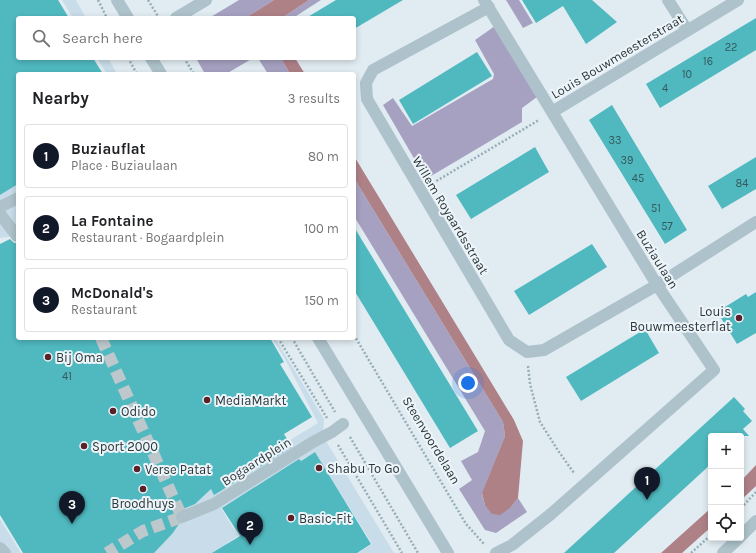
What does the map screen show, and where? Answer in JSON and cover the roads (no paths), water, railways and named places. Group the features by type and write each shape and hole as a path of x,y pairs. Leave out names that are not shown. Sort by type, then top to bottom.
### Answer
{"street":[{"path":"117,0 127,16"},
{"path":"179,16 206,0"},
{"path":"668,0 687,30"},
{"name":"Louis Bouwmeesterstraat","path":"552,112 738,0"},
{"name":"Buziaulaan","path":"486,4 657,285 714,370 551,514 512,545 492,550"},
{"name":"Willem Royaardsstraat","path":"486,4 373,70 366,83 367,99 509,340 527,352 544,350 657,285"},
{"path":"152,60 159,72"},
{"path":"0,207 16,199"},
{"path":"0,214 16,235"},
{"path":"657,285 756,222"},
{"path":"319,340 448,553"},
{"name":"Bogaardplein","path":"182,517 214,504 343,424"},
{"path":"744,533 756,521"},
{"path":"723,553 735,541"},
{"path":"0,548 4,553"}],"tunnel":[{"path":"102,340 182,517 143,531 107,553"}],"place":[{"name":"Louis Bouwmeesterflat","path":"739,318"},
{"name":"Bij Oma","path":"48,357"},
{"name":"MediaMarkt","path":"207,400"},
{"name":"Odido","path":"113,411"},
{"name":"Sport 2000","path":"84,446"},
{"name":"Shabu To Go","path":"319,468"},
{"name":"Verse Patat","path":"137,469"},
{"name":"Broodhuys","path":"143,489"},
{"name":"Buziauflat","path":"647,500"},
{"name":"Basic-Fit","path":"291,518"},
{"name":"McDonald's","path":"72,524"},
{"name":"La Fontaine","path":"250,545"}]}
